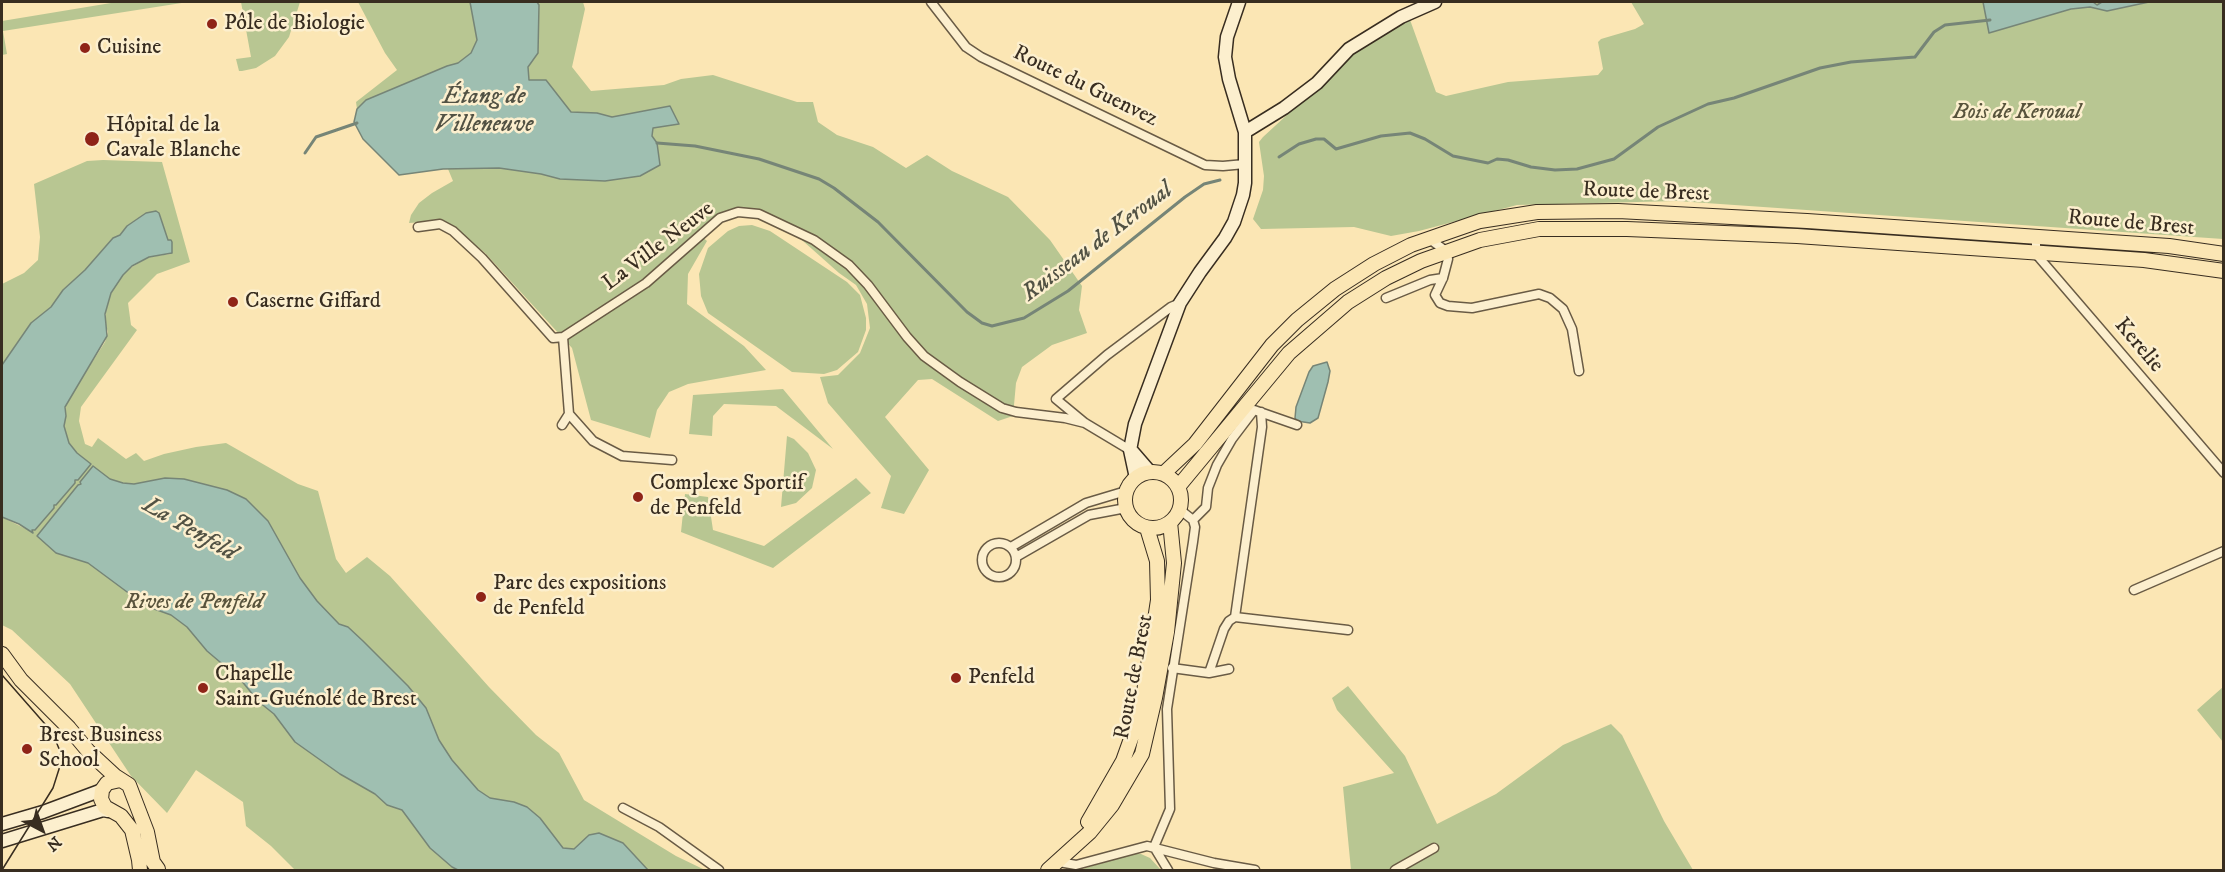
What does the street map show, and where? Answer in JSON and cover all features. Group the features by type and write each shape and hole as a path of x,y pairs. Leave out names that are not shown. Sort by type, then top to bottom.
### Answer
{"main road":[{"name":"Route de Brest","path":"1156,473 1195,444 1272,345 1297,320 1335,289 1374,264 1428,238 1480,221 1537,212 1618,211 1807,221 2169,246 2223,254"},
{"name":"Route de Brest","path":"1178,487 1289,353 1312,331 1348,302 1386,278 1446,251 1480,240 1539,229 1627,229 1797,236 2144,260 2223,271"},
{"path":"1156,473 1172,479 1178,487 1181,498 1179,509 1170,522 1163,526 1146,528 1137,524 1130,517 1126,508 1126,491 1136,478 1156,473"},
{"name":"Route de Brest","path":"1053,866 1090,832 1112,805 1142,754 1167,632 1174,563 1170,522"},
{"name":"Route de Brest","path":"1069,851 1123,761 1138,720 1158,600 1157,561 1146,528"},
{"path":"2,654 21,680 69,728 89,752 120,780 129,785 147,832 155,870"},
{"path":"89,752 100,772 103,788 101,799 112,812 121,816 132,830 140,860 140,870"},
{"path":"103,788 111,781 120,780"},
{"path":"112,812 129,808 134,800"}],"street":[{"name":"Route du Guenvez","path":"931,2 966,46 981,57 1205,165 1245,164"},
{"path":"1136,478 1130,450 1135,423 1180,303 1225,238 1234,222 1243,195 1245,132 1229,79 1225,57 1227,37 1239,2"},
{"path":"1245,132 1284,108 1317,83 1349,49 1401,17 1435,2"},
{"name":"La Ville Neuve","path":"563,337 646,283 720,218 738,212 759,213 814,240 849,265 868,285 924,356 960,382 1002,408 1085,423"},
{"path":"418,226 440,224 453,231 482,258 554,338 563,337 568,414 562,425"},
{"path":"1428,238 1446,251 1448,259 1435,295 1440,303 1472,308 1539,294 1550,298 1563,309 1572,329 1578,371"},
{"path":"2036,238 2036,254"},
{"name":"Kerelie","path":"2036,254 2223,473"},
{"path":"1386,298 1430,280 1443,278"},
{"path":"1156,473 1130,450 1085,423 1056,399 1107,355 1171,307 1180,303"},
{"path":"1193,520 1206,507 1208,488 1217,465 1232,439 1254,410 1297,425"},
{"path":"1235,617 1262,427 1261,412"},
{"path":"568,414 593,441 622,456 672,460"},
{"path":"1011,547 1086,503 1126,491"},
{"path":"1016,557 1089,515 1126,508"},
{"path":"1154,847 1170,809 1166,722 1172,668 1195,526 1193,520 1179,509"},
{"path":"999,543 1011,547 1016,557 1015,566 1007,575 994,576 984,569 982,558 988,546 999,543"},
{"path":"2134,590 2223,551"},
{"path":"1209,673 1224,629 1235,617 1348,630"},
{"path":"1172,668 1209,673 1229,669"},
{"path":"2,824 44,811 103,788"},
{"path":"623,808 659,827 719,870"},
{"path":"2,841 103,810 112,812"},
{"path":"1053,866 1076,865 1147,846 1214,863 1255,870"},
{"path":"1154,847 1168,870"},
{"path":"1395,870 1434,848"}],"green space":[{"path":"117,2 188,2 3,31 7,54 2,55 2,21"},
{"path":"241,2 300,2 289,37 275,56 256,68 239,71 236,59 251,57"},
{"path":"358,2 470,2 477,40 471,53 458,63 366,100 357,109 356,102 397,70 385,53"},
{"path":"537,2 583,2 585,9 572,67 591,91 664,85 681,79 713,75 797,102 813,102 818,122 837,135 873,147 906,168 927,155 952,171 1008,197 1050,240 1082,286 1079,310 1087,333 1052,345 1022,367 1016,383 1013,416 998,421 932,379 918,380 885,417 929,470 904,514 881,508 891,476 828,403 820,377 838,375 860,353 870,328 867,304 856,285 839,273 785,225 759,214 720,218 700,235 707,241 688,274 687,304 744,346 766,370 688,384 669,392 657,410 650,438 591,420 572,348 485,253 449,224 440,221 409,223 419,203 453,181 448,169 499,168 560,179 605,181 657,143 652,136 653,128 679,124 670,106 612,117 597,113 571,112 546,80 529,81 528,67 538,53 539,6"},
{"name":"Bois de Keroual","path":"1631,2 2223,2 2223,239 1677,201 1517,205 1419,231 1391,236 1354,227 1261,229 1253,219 1263,190 1264,176 1259,142 1363,45 1409,17 1436,92 1446,96 1508,82 1598,75 1603,69 1598,42 1644,24"},
{"name":"Rives de Penfeld","path":"87,161 162,162 190,262 157,274 128,303 131,325 137,330 81,407 79,421 85,444 92,447 98,438 126,459 136,453 144,461 164,454 226,443 298,484 318,491 336,559 346,573 367,557 390,576 489,687 536,735 559,753 584,800 676,856 705,870 295,870 271,846 246,826 243,802 196,770 167,813 131,776 70,684 12,630 2,625 2,517 32,532 90,464 69,443 64,426 66,403 105,342 108,332 106,310 109,297 118,281 127,270 149,257 171,254 171,240 168,240 159,213 155,211 147,213 127,226 63,290 51,307 31,323 2,365 2,284 24,273 38,260 40,237 34,184"},
{"path":"752,225 770,231 847,282 860,295 866,318 866,330 858,352 837,370 824,374 792,372 708,313 701,296 699,274 708,248 728,231 739,226"},
{"path":"783,389 833,449 776,406 724,404 713,416 712,436 689,434 693,395"},
{"path":"787,436 794,439 808,453 816,470 812,488 796,503 781,507"},
{"path":"856,478 871,493 773,568 681,532 685,494 708,497 713,530 764,546"},
{"path":"1348,686 1405,756 1437,824 1496,794 1563,745 1611,724 1622,735 1664,821 1693,870 1351,870 1343,787 1394,773 1337,710 1332,698"},
{"path":"2223,687 2223,742 2197,710"},
{"path":"1132,854 1141,854 1150,858 1161,870 1079,870"}],"water":[{"name":"Étang de Villeneuve","path":"470,2 537,2 539,5 538,53 528,67 529,80 546,80 571,112 597,113 612,117 670,106 679,124 653,128 652,136 657,143 660,165 640,176 605,181 560,179 499,168 443,169 399,175 363,139 354,122 357,109 366,100 458,63 471,53 477,40"},
{"path":"1983,2 2093,2 2097,5 2102,2 2149,2 2107,11 2090,7 2071,9 1989,33"},
{"path":"156,211 159,213 168,240 172,242 172,253 149,257 132,266 111,293 105,314 107,336 65,407 64,426 69,443 91,464 78,480 75,480 75,483 35,530 32,530 33,533 2,517 2,365 31,323 51,307 63,290 85,270 113,238 120,235 127,226 146,213"},
{"path":"1327,362 1330,371 1318,418 1310,423 1297,421 1296,407 1309,372 1313,366"},
{"name":"Rives de Penfeld","path":"93,466 110,479 123,483 134,484 165,478 184,479 227,490 246,499 268,521 300,578 317,601 339,624 348,627 363,641 408,686 426,708 439,740 452,760 478,790 490,798 527,807 540,818 563,848 574,849 589,835 599,833 623,843 648,870 458,870 452,867 430,848 402,810 387,805 375,794 340,774 295,742 274,714 259,702 240,679 207,651 187,627 171,615 146,606 88,563 56,553 37,536 81,484 80,482"}],"waterway":[{"name":"Ruisseau de Keroual","path":"1279,157 1299,144 1316,139 1324,139 1336,149 1381,136 1410,133 1453,156 1488,163 1497,159 1531,167 1555,170 1577,169 1614,159 1658,127 1708,104 1734,98 1820,68 1851,62 1915,57 1934,32 1945,25 1990,20"},
{"path":"305,153 316,137 357,123"},
{"name":"Ruisseau de Keroual","path":"657,143 695,146 759,159 819,179 878,222 967,312 982,323 992,326 1024,318 1068,291 1185,197 1204,184 1220,180"}],"tram line":[{"path":"2,675 52,732 60,751 60,766 53,788 2,870"}],"place":[{"name":"Pôle de Biologie","path":"212,24"},
{"name":"Cuisine","path":"85,48"},
{"name":"Hôpital de la Cavale Blanche","path":"92,139"},
{"name":"Caserne Giffard","path":"233,302"},
{"name":"Complexe Sportif de Penfeld","path":"638,497"},
{"name":"Parc des expositions de Penfeld","path":"481,597"},
{"name":"Penfeld","path":"956,678"},
{"name":"Chapelle Saint-Guénolé de Brest","path":"203,688"},
{"name":"Brest Business School","path":"27,749"}],"water label":[{"name":"La Penfeld","path":"189,530"}]}
